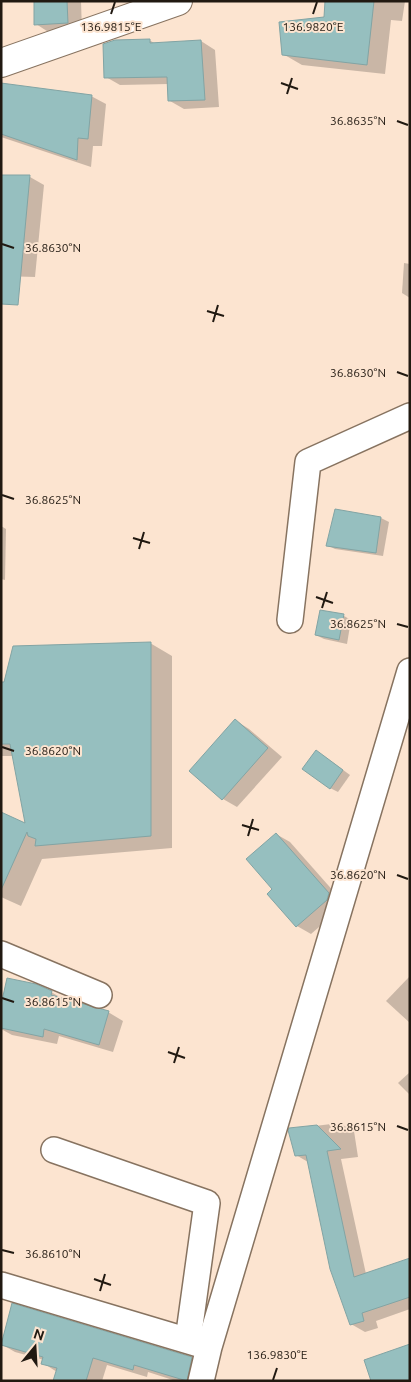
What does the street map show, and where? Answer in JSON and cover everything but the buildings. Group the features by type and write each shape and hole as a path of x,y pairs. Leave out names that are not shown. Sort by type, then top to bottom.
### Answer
{"main road":[{"path":"1,63 178,1"}],"street":[{"path":"290,620 308,462 410,416"},
{"path":"198,1344 410,671"},
{"path":"1,954 99,995"},
{"path":"54,1150 207,1203 198,1344 202,1381"},
{"path":"1,1285 198,1344"}]}
